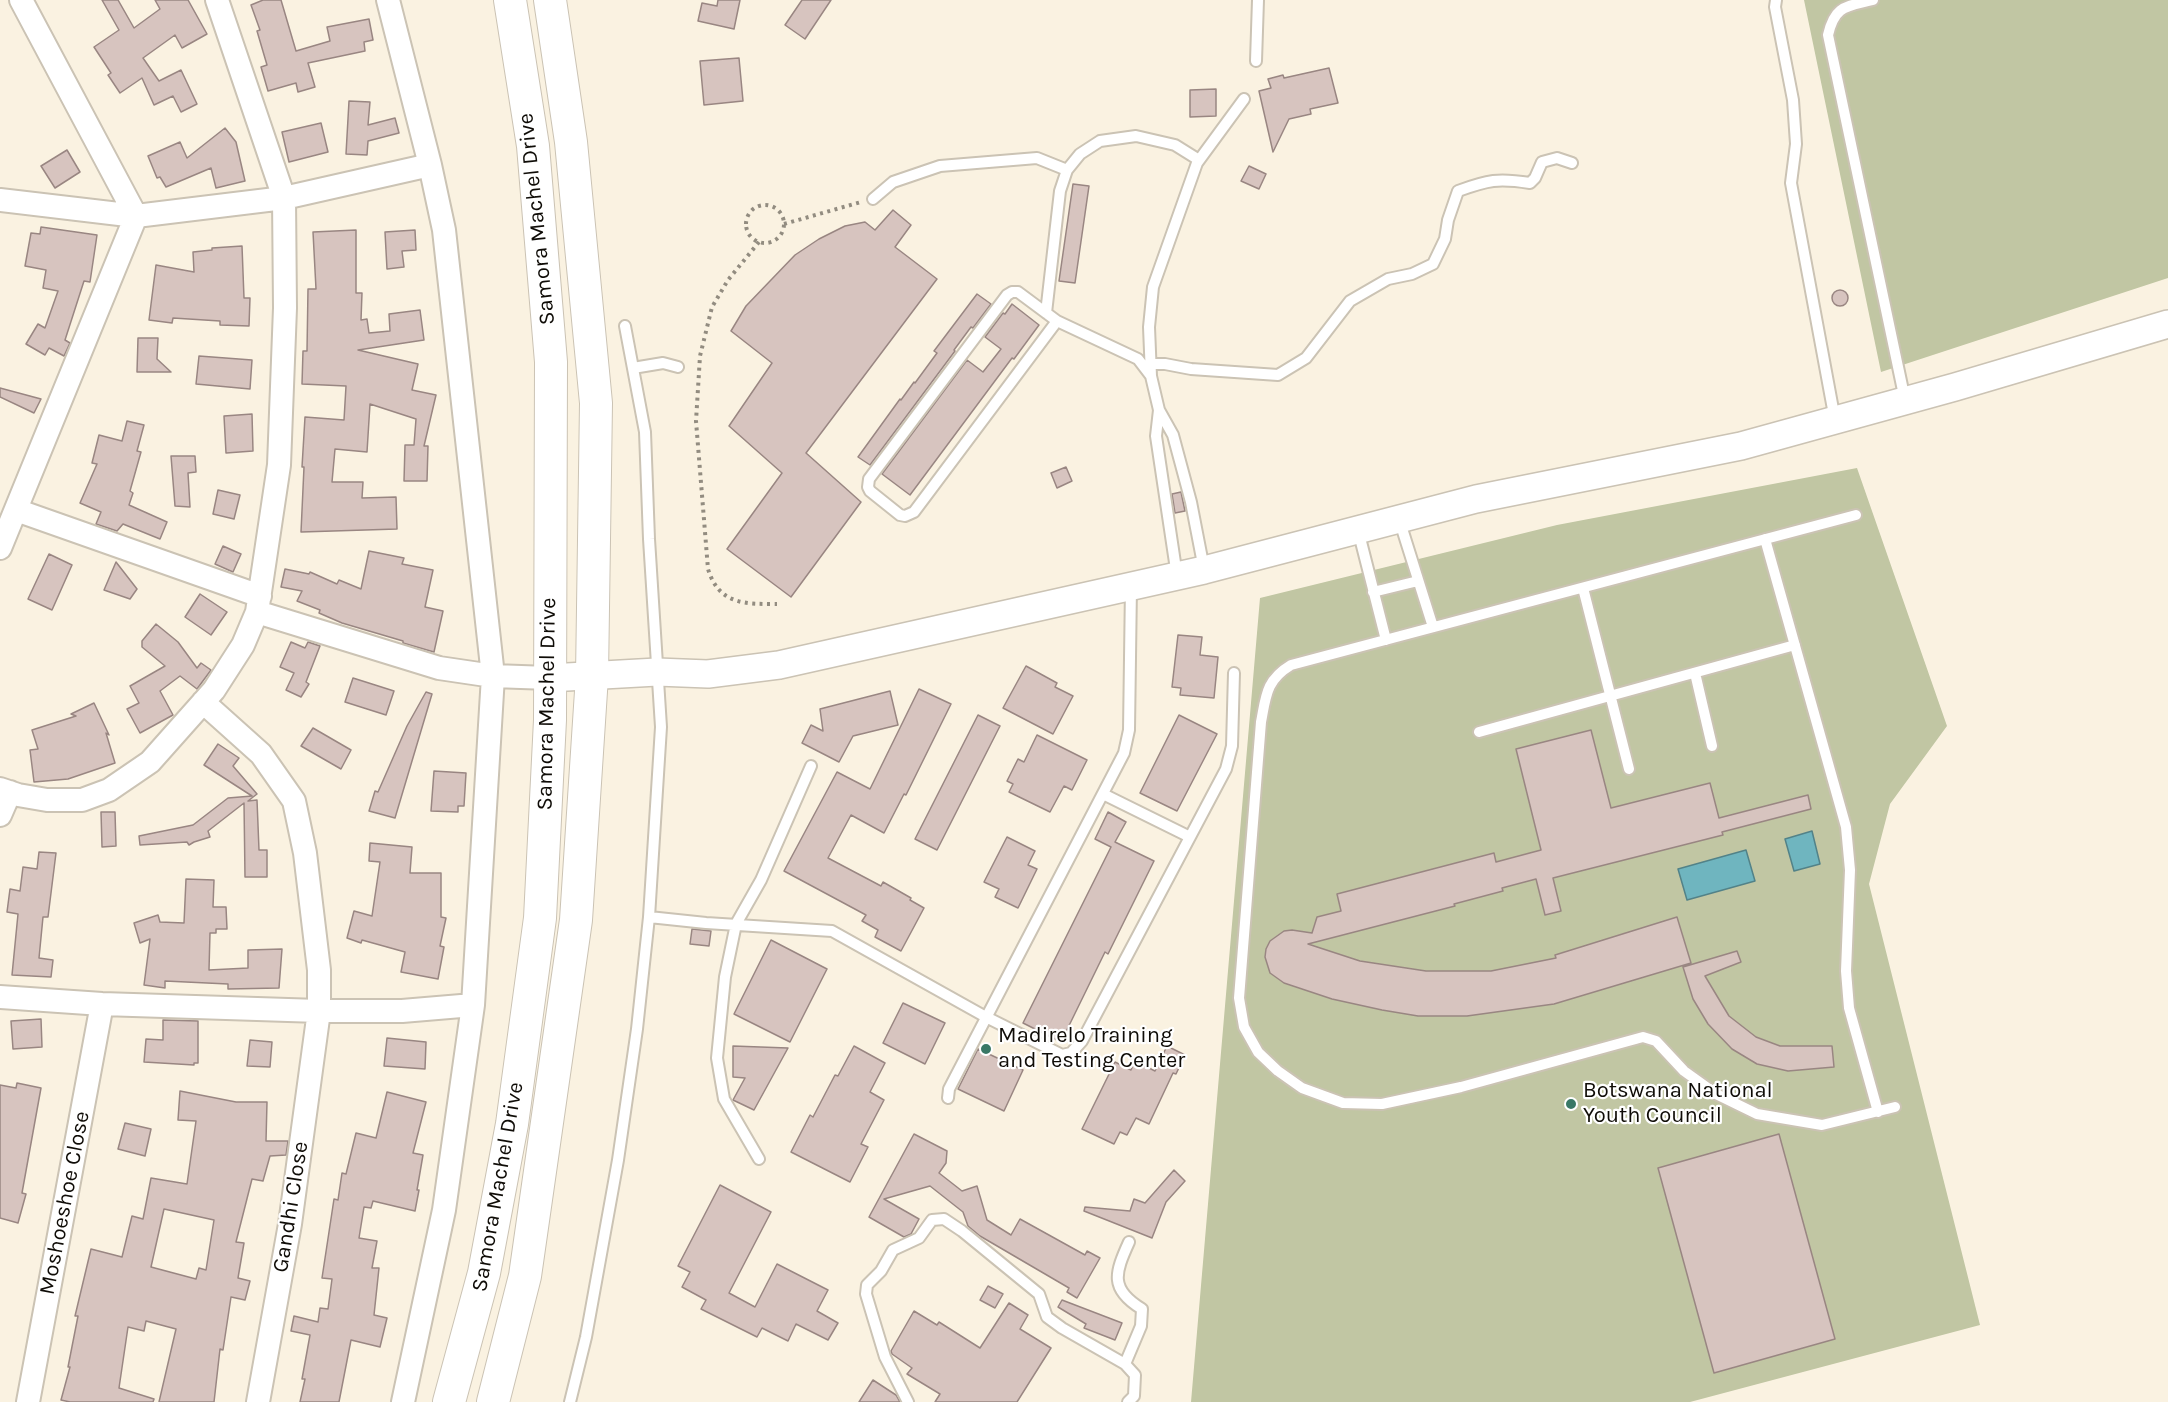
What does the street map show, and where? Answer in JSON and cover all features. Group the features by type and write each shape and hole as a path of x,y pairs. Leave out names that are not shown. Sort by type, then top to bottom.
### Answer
{"main road":[{"name":"Samora Machel Drive","path":"449,1402 484,1273 514,1112 540,918 550,720 551,362 533,146 510,0"},
{"name":"Samora Machel Drive","path":"493,1402 525,1276 576,920 592,676 596,403 571,142 550,0"}],"street":[{"path":"21,0 136,216"},
{"path":"0,815 5,790 48,800 82,800 109,790 150,762 214,690 243,645 258,604 279,465 285,308 284,198 217,0"},
{"path":"388,0 444,230 493,676 473,1005 444,1210 404,1402"},
{"path":"0,200 136,216 284,198 430,165"},
{"path":"0,548 136,216"},
{"path":"16,510 258,604 439,668 493,676 549,678 657,672 708,674 779,665 1204,570 1476,499 1741,446 2168,324"},
{"name":"Gandhi Close","path":"203,702 261,754 294,801 305,853 318,958 319,1011 290,1224 258,1402"},
{"path":"0,997 102,1004 319,1011 402,1011 473,1005"},
{"name":"Moshoeshoe Close","path":"28,1402 102,1004"}],"lane":[{"path":"1256,61 1258,0"},
{"path":"1776,0 1775,7 1793,100 1796,144 1791,183 1835,420"},
{"path":"1873,0 1844,8 1832,18 1828,35 1905,400"},
{"path":"1204,570 1191,502 1173,435 1159,410 1150,376 1149,327 1154,288 1188,185 1199,160 1244,99"},
{"path":"1046,313 1060,191 1067,170 1080,154 1100,141 1136,136 1174,145 1199,160"},
{"path":"873,199 893,182 940,166 1037,158 1067,170"},
{"path":"1150,364 1278,375 1306,358 1350,301 1388,279 1412,274 1432,264 1445,239 1448,220 1458,191 1483,182 1503,179 1530,183 1535,178 1542,162 1557,158 1572,163"},
{"path":"1058,321 914,512 905,516 900,515 870,491 869,479 1007,295 1012,292 1018,292 1058,321 1138,359 1150,376"},
{"path":"570,1402 586,1337 618,1160 637,1029 649,917 661,727 645,432 625,326"},
{"path":"633,369 663,363 678,367"},
{"path":"1159,410 1156,436 1177,576"},
{"path":"1856,515 1291,665 1279,672 1268,686 1261,722 1239,998 1244,1027 1258,1052 1278,1071 1302,1088 1343,1103 1382,1104 1461,1087 1643,1037 1656,1041 1684,1071 1716,1094 1757,1114 1822,1125 1895,1107"},
{"path":"1399,519 1433,627"},
{"path":"1358,530 1386,640"},
{"path":"1765,539 1846,827 1850,870 1846,971 1849,1008 1878,1112"},
{"path":"1374,592 1418,581"},
{"path":"948,1098 949,1089 1124,753 1129,730 1131,586"},
{"path":"1583,588 1629,769"},
{"path":"1479,732 1795,645"},
{"path":"649,917 832,931 986,1017 1062,1055 1071,1053 1082,1041 1226,769 1232,746 1234,673"},
{"path":"1695,673 1712,746"},
{"path":"759,1159 724,1099 717,1058 725,977 736,924 761,880 811,766"},
{"path":"1103,794 1190,837"},
{"path":"908,1402 885,1357 866,1294 867,1285 881,1271 893,1250 919,1238 932,1220 944,1219 1039,1294 1047,1317 1125,1364 1135,1375 1134,1396 1128,1402"},
{"path":"1125,1364 1141,1326 1142,1309 1126,1299 1118,1286 1119,1267 1129,1242"}],"path":[{"path":"784,224 873,199"},
{"path":"764,205 778,210 784,224 779,237 773,242 759,242 752,239 746,226 750,212 764,205"},
{"path":"759,242 728,280 712,307 700,357 696,421 708,569 712,583 722,594 734,601 777,604"}],"green space":[{"path":"1804,0 2168,0 2168,278 1881,372"},
{"name":"Botswana National Youth Council","path":"1857,468 1947,726 1890,804 1869,884 1980,1325 1690,1402 1191,1402 1260,598 1557,525"}],"water":[{"path":"1812,831 1820,864 1794,871 1785,839"},
{"path":"1746,850 1755,881 1687,900 1678,869"}],"building":[{"path":"102,0 118,0 134,28 160,9 155,0 188,0 207,34 182,48 175,35 143,58 159,81 181,70 197,104 181,112 173,96 154,105 142,78 120,93 108,75 111,73 94,47 119,30"},
{"path":"263,0 281,0 296,51 330,41 327,27 369,19 373,40 364,42 365,51 308,63 315,87 298,92 296,83 268,91 261,67 267,65 257,31 260,30 251,5"},
{"path":"718,0 740,0 734,29 698,21 702,3 717,6"},
{"path":"802,0 831,0 805,39 785,25"},
{"path":"739,58 743,101 704,105 700,61"},
{"path":"1329,68 1338,103 1310,109 1311,114 1289,119 1273,152 1259,91 1271,88 1268,79 1283,75 1284,78"},
{"path":"1216,89 1216,116 1190,117 1190,90"},
{"path":"349,101 370,102 368,125 395,118 399,133 368,141 367,155 346,154"},
{"path":"321,123 328,152 289,162 282,132"},
{"path":"225,128 236,142 245,181 216,188 211,168 166,187 160,177 157,178 148,156 180,142 187,158"},
{"path":"67,150 80,172 55,188 41,166"},
{"path":"1249,166 1266,174 1259,189 1241,181"},
{"path":"1073,184 1089,186 1075,283 1059,281"},
{"path":"893,210 911,225 895,247 937,279 806,453 861,502 791,597 727,549 782,473 729,426 772,363 731,331 746,306 795,255 845,226 865,222 875,230"},
{"path":"41,227 97,235 90,282 84,281 65,340 70,343 64,356 49,348 45,355 26,344 38,324 45,328 58,291 43,288 46,270 25,266 31,233 40,234"},
{"path":"356,230 356,293 362,293 361,320 367,319 369,333 390,331 389,314 420,310 424,340 358,350 418,364 412,390 436,395 424,446 428,446 427,481 404,481 405,445 414,445 416,419 370,404 367,452 335,449 332,482 363,482 362,498 396,497 397,529 301,532 305,417 344,420 346,386 302,384 303,351 307,351 308,289 316,289 313,232"},
{"path":"415,230 416,250 402,251 404,267 387,269 385,232"},
{"path":"242,246 244,298 250,298 249,326 220,325 220,321 173,318 172,323 149,320 156,265 194,272 193,252"},
{"path":"1840,290 1846,292 1848,298 1846,304 1840,306 1834,304 1832,298 1834,292"},
{"path":"977,294 991,304 973,328 971,327 870,465 858,457 937,353 934,351"},
{"path":"1012,304 1039,325 910,495 882,474 967,360 983,372 1001,349 985,337"},
{"path":"138,338 158,338 157,359 171,372 137,372"},
{"path":"199,356 252,360 250,389 196,384"},
{"path":"0,388 41,399 34,413 0,397"},
{"path":"252,414 253,451 226,453 224,416"},
{"path":"127,421 144,425 137,451 141,452 130,491 133,493 129,505 167,522 160,539 123,524 117,531 96,524 101,512 80,503 97,464 92,463 99,435 122,441"},
{"path":"171,456 195,456 196,472 188,473 190,507 175,506"},
{"path":"1066,467 1072,481 1057,488 1051,473"},
{"path":"218,490 240,495 234,519 213,514"},
{"path":"1181,492 1185,511 1175,513 1172,494"},
{"path":"223,546 241,554 233,572 215,564"},
{"path":"369,551 404,558 402,564 433,570 425,607 443,611 434,652 342,623 319,613 320,610 297,601 302,591 281,587 285,569 309,574 310,572 337,584 339,580 361,589"},
{"path":"49,554 72,565 52,610 28,599"},
{"path":"116,562 137,589 130,599 104,590"},
{"path":"200,594 227,612 211,635 185,617"},
{"path":"156,624 178,642 197,668 201,663 211,670 197,689 180,676 160,691 173,715 140,733 127,709 139,703 130,686 165,666 142,647 142,641"},
{"path":"1178,635 1202,637 1200,655 1218,657 1214,698 1180,695 1181,688 1172,687"},
{"path":"291,642 305,648 308,642 320,646 306,682 309,684 301,697 286,690 294,673 280,667"},
{"path":"1026,666 1057,683 1055,687 1073,696 1053,734 1003,708"},
{"path":"353,678 394,691 386,715 345,702"},
{"path":"919,689 951,704 906,795 904,794 884,833 851,815 828,858 881,886 883,882 924,908 901,951 875,937 878,930 862,921 866,915 784,871 837,772 870,789"},
{"path":"890,691 898,725 853,736 839,762 802,743 811,725 823,731 820,709"},
{"path":"426,692 432,694 395,818 369,811 375,791 378,792 407,726"},
{"path":"94,703 109,735 106,733 115,763 68,779 34,782 30,750 38,749 32,730 76,716 71,714"},
{"path":"978,715 1000,726 937,850 915,839"},
{"path":"1179,715 1217,734 1177,811 1140,793"},
{"path":"313,728 351,750 341,769 301,746"},
{"path":"1591,730 1611,808 1710,783 1719,818 1808,795 1811,809 1722,832 1723,835 1553,878 1561,911 1545,915 1536,879 1502,888 1503,891 1454,904 1455,906 1308,944 1360,961 1426,971 1491,971 1556,958 1555,955 1677,917 1691,963 1554,1004 1467,1016 1418,1016 1382,1010 1332,999 1284,983 1270,973 1265,957 1270,941 1284,931 1312,933 1317,917 1341,911 1337,894 1494,853 1496,862 1541,850 1516,749"},
{"path":"1037,735 1087,760 1072,790 1064,786 1050,812 1009,792 1013,784 1007,781 1018,759 1024,762"},
{"path":"218,744 239,758 233,766 257,794 248,801 257,800 259,850 267,850 267,877 245,877 244,803 208,831 210,837 189,845 187,842 140,845 139,836 193,825 228,798 252,796 204,765"},
{"path":"434,771 466,773 464,806 458,806 458,812 431,811"},
{"path":"101,812 115,812 116,846 102,847"},
{"path":"1108,812 1126,822 1115,842 1154,861 1108,954 1105,952 1061,1042 1023,1023 1111,847 1095,839"},
{"path":"1007,837 1035,851 1028,865 1037,869 1018,908 995,897 999,889 984,882"},
{"path":"370,843 412,847 410,873 441,873 441,917 446,918 440,946 444,947 438,979 401,972 405,952 347,938 354,911 372,916 380,862 369,861"},
{"path":"39,852 56,853 48,917 43,917 39,958 53,960 51,977 12,975 18,914 7,912 10,889 20,891 23,867 37,869"},
{"path":"186,879 214,880 213,907 226,907 227,929 216,929 216,933 210,933 209,970 248,968 248,950 282,949 279,988 228,989 228,984 165,981 165,988 144,985 150,939 140,943 134,923 158,915 160,922 184,923"},
{"path":"692,929 711,931 709,946 690,944"},
{"path":"771,940 827,969 790,1042 734,1014"},
{"path":"1737,951 1741,962 1705,976 1729,1016 1756,1037 1780,1046 1832,1046 1834,1067 1788,1071 1757,1064 1732,1049 1708,1024 1693,999 1683,967"},
{"path":"903,1003 945,1023 925,1064 883,1043"},
{"path":"41,1019 42,1047 13,1049 11,1021"},
{"path":"163,1020 198,1021 198,1063 194,1065 144,1062 146,1039 163,1040"},
{"path":"387,1038 426,1042 425,1069 384,1066"},
{"path":"250,1040 272,1042 270,1067 247,1066"},
{"path":"733,1046 788,1048 754,1110 733,1100 745,1078 733,1077"},
{"path":"854,1046 885,1063 870,1092 884,1100 861,1144 868,1147 850,1182 791,1152 810,1115 813,1117 835,1075 838,1076"},
{"path":"1167,1046 1185,1055 1176,1074 1173,1073 1149,1124 1136,1118 1127,1135 1120,1132 1114,1144 1082,1129 1115,1062 1131,1070 1135,1061 1155,1071"},
{"path":"978,1049 1023,1070 1004,1111 958,1089"},
{"path":"17,1083 41,1088 22,1193 26,1194 18,1223 0,1218 0,1085 16,1088"},
{"path":"180,1091 236,1102 267,1102 266,1141 288,1141 286,1155 270,1156 263,1181 252,1179 236,1242 244,1243 238,1278 250,1281 245,1300 231,1297 223,1350 220,1349 214,1402 159,1402 176,1329 146,1321 144,1331 128,1327 119,1388 154,1399 153,1402 70,1402 61,1400 70,1367 68,1367 78,1316 75,1316 91,1249 122,1257 132,1216 143,1219 151,1178 187,1184 196,1121 178,1120","holes":["164,1209 214,1220 206,1270 199,1268 196,1279 151,1267"]},
{"path":"387,1092 426,1102 413,1153 423,1155 415,1211 373,1201 371,1208 364,1207 359,1238 377,1241 372,1268 379,1268 374,1315 387,1318 380,1347 351,1340 339,1402 300,1402 310,1335 291,1331 294,1316 318,1322 320,1308 328,1309 332,1279 322,1278 334,1199 338,1200 342,1173 346,1174 356,1133 376,1138"},
{"path":"125,1123 151,1129 145,1156 118,1149"},
{"path":"914,1134 947,1151 946,1163 939,1173 962,1191 977,1186 987,1220 1011,1235 1020,1219 1085,1255 1087,1251 1100,1258 1077,1298 1067,1292 1069,1288 980,1236 968,1226 963,1212 930,1186 884,1199 919,1219 911,1234 904,1237 869,1217"},
{"path":"1779,1134 1835,1339 1714,1373 1658,1168"},
{"path":"1174,1170 1185,1181 1166,1202 1152,1238 1084,1211 1085,1207 1130,1211 1134,1199 1145,1203"},
{"path":"720,1185 771,1212 729,1293 755,1307 777,1264 828,1290 817,1311 838,1323 828,1340 796,1324 788,1341 762,1328 757,1337 701,1309 706,1300 682,1287 690,1272 678,1266"},
{"path":"988,1286 1003,1294 995,1308 980,1300"},
{"path":"1062,1300 1122,1323 1115,1340 1084,1328 1086,1324 1058,1307"},
{"path":"1009,1303 1028,1315 1020,1329 1051,1348 1017,1402 935,1402 940,1394 907,1374 912,1368 892,1354 891,1351 914,1311 937,1325 939,1322 980,1348"},
{"path":"873,1380 896,1395 900,1402 859,1402"}],"place":[{"name":"Madirelo Training and Testing Center","path":"986,1049"},
{"name":"Botswana National Youth Council","path":"1571,1104"}]}
